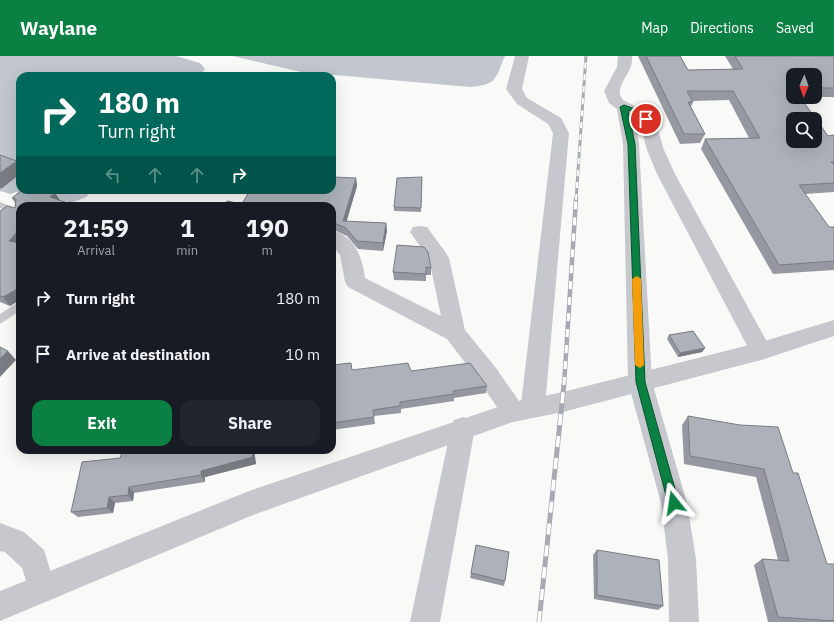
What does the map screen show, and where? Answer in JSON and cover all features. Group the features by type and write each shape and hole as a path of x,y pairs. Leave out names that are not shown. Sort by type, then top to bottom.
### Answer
{"street":[{"path":"522,56 514,90 522,101 555,121 561,133 558,174 523,409"},
{"path":"625,56 625,68 612,92 612,97 624,107 639,112 646,119 653,145 666,174 761,351"},
{"path":"624,107 631,144 640,382 674,503 682,559 684,622"},
{"path":"420,232 439,258 455,333"},
{"path":"336,240 346,247 353,264 355,282 455,333 488,374 523,409"},
{"path":"0,606 249,504 464,428 523,409 563,402 761,351 834,328"},
{"path":"425,622 464,428"},
{"path":"0,537 14,542 34,560 42,589"}],"lane":[{"path":"0,205 16,211"},
{"path":"0,320 16,307"}],"shaded area":[{"path":"0,56 176,56 200,63 205,69 203,72 16,72 16,192 11,194 0,191"},
{"path":"232,56 505,56 494,79 485,85 470,87 336,75 336,72 301,72"},
{"path":"42,194 89,194 86,197 74,202 68,202"}],"building":[{"path":"646,56 680,56 688,70 743,69 735,56 834,56 834,88 822,88 822,68 786,68 786,104 805,104 811,112 786,112 786,148 822,148 822,128 828,136 834,135 834,161 831,162 834,165 834,183 799,185 829,227 834,227 834,261 779,265 705,139 760,138 733,91 687,91 693,102 688,102 705,134 684,134"},
{"path":"0,155 16,161 16,162 0,173"},
{"path":"336,177 356,178 343,221 386,223 383,243 357,241 346,228 336,224 336,202 243,202 248,194 336,194"},
{"path":"422,177 421,208 394,207 397,178"},
{"path":"17,194 54,194 50,197 65,202 16,202 16,233 9,241 16,242 16,289 3,297 0,296 0,211 7,206 15,208 16,199 12,198"},
{"path":"397,245 424,247 428,252 431,268 426,267 426,274 393,272"},
{"path":"693,331 705,348 680,353 669,335"},
{"path":"0,347 8,351 0,359"},
{"path":"351,363 352,370 408,363 411,371 470,363 487,386 453,391 454,394 400,402 400,406 373,410 374,417 336,422 336,365"},
{"path":"688,416 740,425 778,427 793,473 798,473 827,564 834,564 834,621 778,617 762,559 789,561 764,469 690,456"},
{"path":"122,454 253,454 253,457 201,471 201,475 129,487 128,495 109,497 107,508 71,512 82,462 120,458"},
{"path":"476,545 509,552 505,581 471,573"},
{"path":"597,550 659,560 663,606 597,595"}],"railway":[{"path":"576,200 586,56"},
{"path":"564,385 576,199"},
{"path":"539,622 564,384"}],"slow traffic":[{"path":"637,279 640,365"}],"route":[{"path":"646,119 644,115 639,112 624,107 631,144 640,382 674,503"}]}
